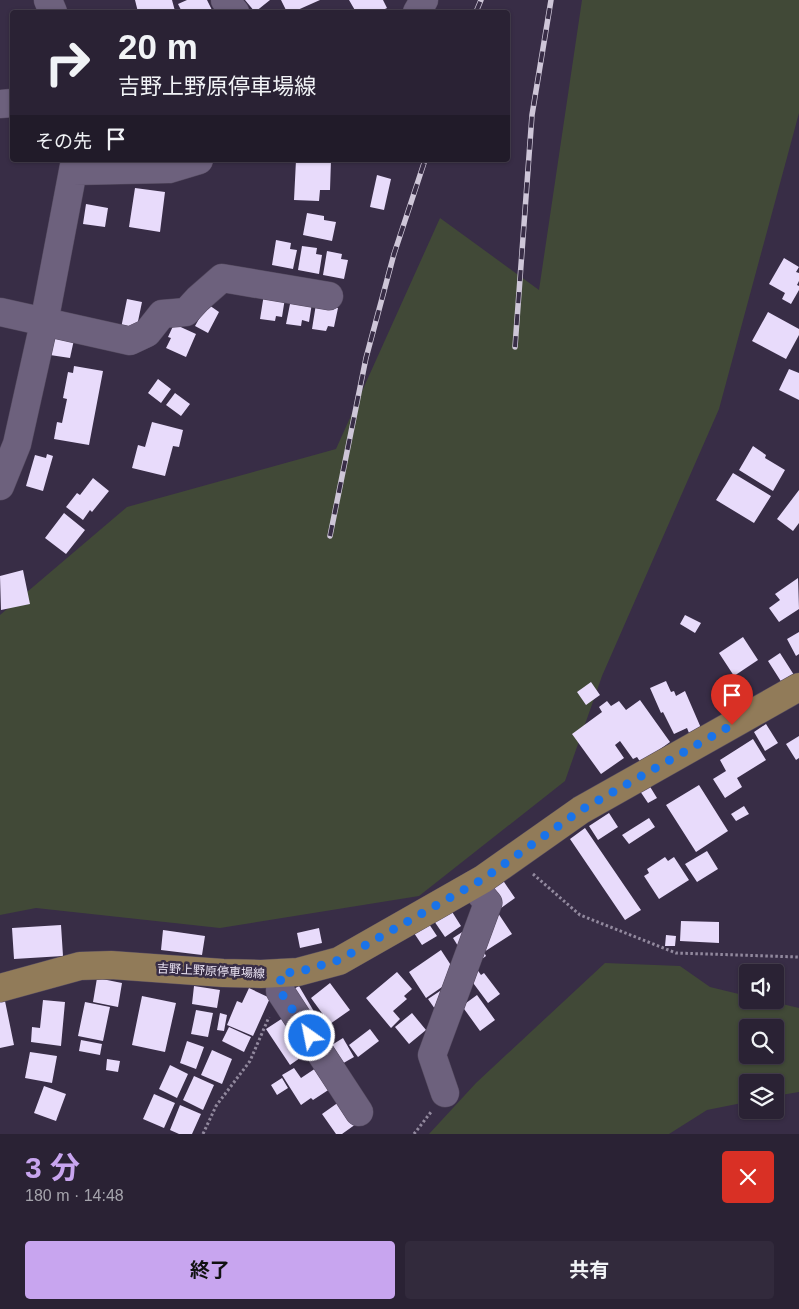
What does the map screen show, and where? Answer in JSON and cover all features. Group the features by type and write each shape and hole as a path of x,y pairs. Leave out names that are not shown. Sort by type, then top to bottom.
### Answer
{"main road":[{"name":"吉野上野原停車場線","path":"0,988 80,966 111,965 223,973 280,982 298,972 339,960 473,884 581,810 799,687"}],"street":[{"path":"225,0 233,10"},
{"path":"0,486 17,444 44,322 74,166 169,169 192,162"},
{"path":"0,312 130,341 147,333 162,314 186,312 222,278 329,296"},
{"path":"445,1094 432,1055 488,903 473,884"},
{"path":"280,982 359,1112"}],"path":[{"path":"530,871 580,916 676,953 799,957"},
{"path":"203,1134 216,1106 250,1061 280,982"}],"green space":[{"path":"582,0 799,0 799,113 719,409 602,676 565,781 419,896 220,928 36,908 0,915 0,615 127,507 336,449 440,218 539,290"},
{"path":"605,963 680,966 710,987 739,994 739,1009 784,1009 784,1004 799,1008 799,1092 784,1094 784,1074 739,1074 739,1104 707,1110 669,1134 429,1134 476,1083"}],"building":[{"path":"135,0 172,0 175,10 138,10"},
{"path":"187,0 207,0 212,10 181,10 178,4"},
{"path":"245,0 270,0 258,10 253,10"},
{"path":"281,0 320,0 298,10 286,10"},
{"path":"349,0 383,0 387,8 383,10 355,10"},
{"path":"296,162 331,162 330,190 320,190 319,201 294,200"},
{"path":"377,175 391,179 384,210 370,207"},
{"path":"135,188 165,192 160,232 129,227"},
{"path":"86,204 108,208 105,227 83,224"},
{"path":"307,213 324,216 324,220 336,222 332,241 303,235"},
{"path":"276,240 291,243 290,249 297,250 293,269 272,265"},
{"path":"302,246 317,248 316,254 322,255 319,274 298,270"},
{"path":"327,251 342,254 341,259 348,260 344,279 323,275"},
{"path":"784,258 799,267 796,272 799,273 797,285 799,290 791,304 782,299 785,293 769,284"},
{"path":"264,294 285,298 282,317 276,316 275,321 260,319"},
{"path":"127,299 142,302 136,331 121,328"},
{"path":"291,299 312,303 309,322 302,320 301,326 286,324"},
{"path":"206,303 219,312 208,333 195,326"},
{"path":"316,304 338,308 334,327 328,326 326,331 312,329"},
{"path":"768,312 799,329 799,335 786,359 752,341"},
{"path":"174,324 196,334 186,357 166,348 171,338 168,337"},
{"path":"54,332 75,335 70,358 50,355"},
{"path":"74,366 103,371 89,445 54,439 57,422 62,423 67,399 63,398 68,372 73,373"},
{"path":"789,369 799,373 799,400 779,390"},
{"path":"158,379 171,389 161,403 148,393"},
{"path":"175,393 190,404 181,416 166,405"},
{"path":"152,422 183,430 179,447 173,446 165,476 132,468 138,445 145,447"},
{"path":"753,446 766,455 765,458 785,470 773,491 739,470"},
{"path":"47,454 53,456 43,491 26,486 35,455 46,458"},
{"path":"733,473 771,496 754,523 716,500"},
{"path":"93,478 109,491 83,520 66,507 77,493 80,495"},
{"path":"799,490 799,523 793,531 777,519"},
{"path":"64,513 85,530 66,554 45,538"},
{"path":"23,570 30,604 1,610 0,576"},
{"path":"798,578 799,609 779,622 769,608 780,600 775,594"},
{"path":"685,615 701,623 695,633 680,624"},
{"path":"799,632 799,654 796,656 787,639"},
{"path":"743,637 758,660 734,676 719,653"},
{"path":"780,653 794,675 782,683 768,661"},
{"path":"666,681 671,692 674,691 676,696 685,691 701,728 689,733 687,728 674,734 663,712 661,713 650,688"},
{"path":"591,682 600,695 586,705 577,692"},
{"path":"640,700 670,742 641,763 637,757 633,759 620,741 615,745 624,758 601,774 572,734 602,712 599,707 607,701 611,706 619,701 626,710"},
{"path":"766,724 778,743 765,751 754,732"},
{"path":"799,736 799,758 796,760 786,744"},
{"path":"753,739 766,760 737,778 742,787 725,798 713,779 726,771 720,760"},
{"path":"649,785 657,798 648,803 640,791"},
{"path":"699,785 728,831 696,852 666,805"},
{"path":"744,806 749,814 736,821 731,814"},
{"path":"609,813 618,827 598,840 589,826"},
{"path":"649,818 655,827 629,844 622,835"},
{"path":"585,828 641,910 625,920 570,839"},
{"path":"707,851 718,869 697,882 685,864"},
{"path":"665,857 668,861 674,857 689,880 659,899 644,876 649,873 647,869"},
{"path":"500,876 515,898 497,911 482,890"},
{"path":"449,907 461,926 445,937 432,918"},
{"path":"496,910 512,934 484,952 486,956 475,964 468,962 453,938"},
{"path":"427,921 437,936 422,945 412,930"},
{"path":"681,921 719,922 719,943 680,941"},
{"path":"61,925 63,956 14,959 12,928"},
{"path":"319,928 322,943 300,948 297,933"},
{"path":"163,930 205,936 202,955 161,950"},
{"path":"666,935 676,936 675,946 665,946"},
{"path":"441,950 458,976 426,998 409,972"},
{"path":"474,965 481,975 484,973 500,994 488,1003 465,972"},
{"path":"397,972 412,989 404,996 407,999 393,1011 400,1019 391,1028 366,998"},
{"path":"97,978 122,983 118,1007 93,1002"},
{"path":"330,983 350,1010 330,1024 311,998"},
{"path":"194,986 220,990 217,1008 192,1004"},
{"path":"299,986 319,1020 324,1017 331,1030 320,1037 327,1048 343,1038 354,1057 340,1065 346,1076 340,1080 287,993"},
{"path":"446,987 435,1009 428,999"},
{"path":"249,988 270,998 253,1036 227,1025 237,1001 242,1003"},
{"path":"477,995 495,1020 480,1031 462,1006"},
{"path":"142,996 176,1003 165,1052 132,1045"},
{"path":"43,1000 65,1002 61,1046 31,1042 32,1027 40,1028"},
{"path":"5,1001 14,1045 0,1048 0,1002"},
{"path":"85,1002 110,1007 103,1041 78,1036"},
{"path":"196,1010 213,1013 208,1037 191,1034"},
{"path":"220,1013 227,1015 224,1031 217,1030"},
{"path":"412,1013 426,1030 409,1044 395,1027"},
{"path":"286,1016 310,1051 290,1065 266,1029"},
{"path":"229,1027 251,1037 244,1052 222,1041"},
{"path":"370,1029 379,1041 358,1057 349,1045"},
{"path":"81,1040 102,1044 100,1055 79,1051"},
{"path":"187,1041 204,1047 196,1069 180,1063"},
{"path":"212,1050 232,1059 222,1084 201,1075"},
{"path":"30,1052 57,1056 52,1083 25,1078"},
{"path":"107,1059 120,1061 118,1072 106,1070"},
{"path":"322,1064 336,1085 313,1100 311,1098 301,1105 282,1075 294,1068 301,1078"},
{"path":"170,1065 188,1074 177,1098 159,1089"},
{"path":"194,1076 214,1085 203,1110 183,1100"},
{"path":"282,1078 288,1088 277,1095 271,1085"},
{"path":"44,1086 66,1094 56,1121 34,1113"},
{"path":"154,1094 175,1103 164,1128 143,1119"},
{"path":"346,1097 363,1119 342,1134 336,1134 322,1114"},
{"path":"180,1105 201,1114 192,1134 179,1134 170,1130"}],"railway":[{"path":"477,10 481,0"},
{"path":"515,347 532,115 551,0"},
{"path":"330,536 366,358 394,254 424,162"}],"route":[{"path":"310,1036 280,991 281,973 298,972 339,960 483,879 581,810 732,725"}]}
